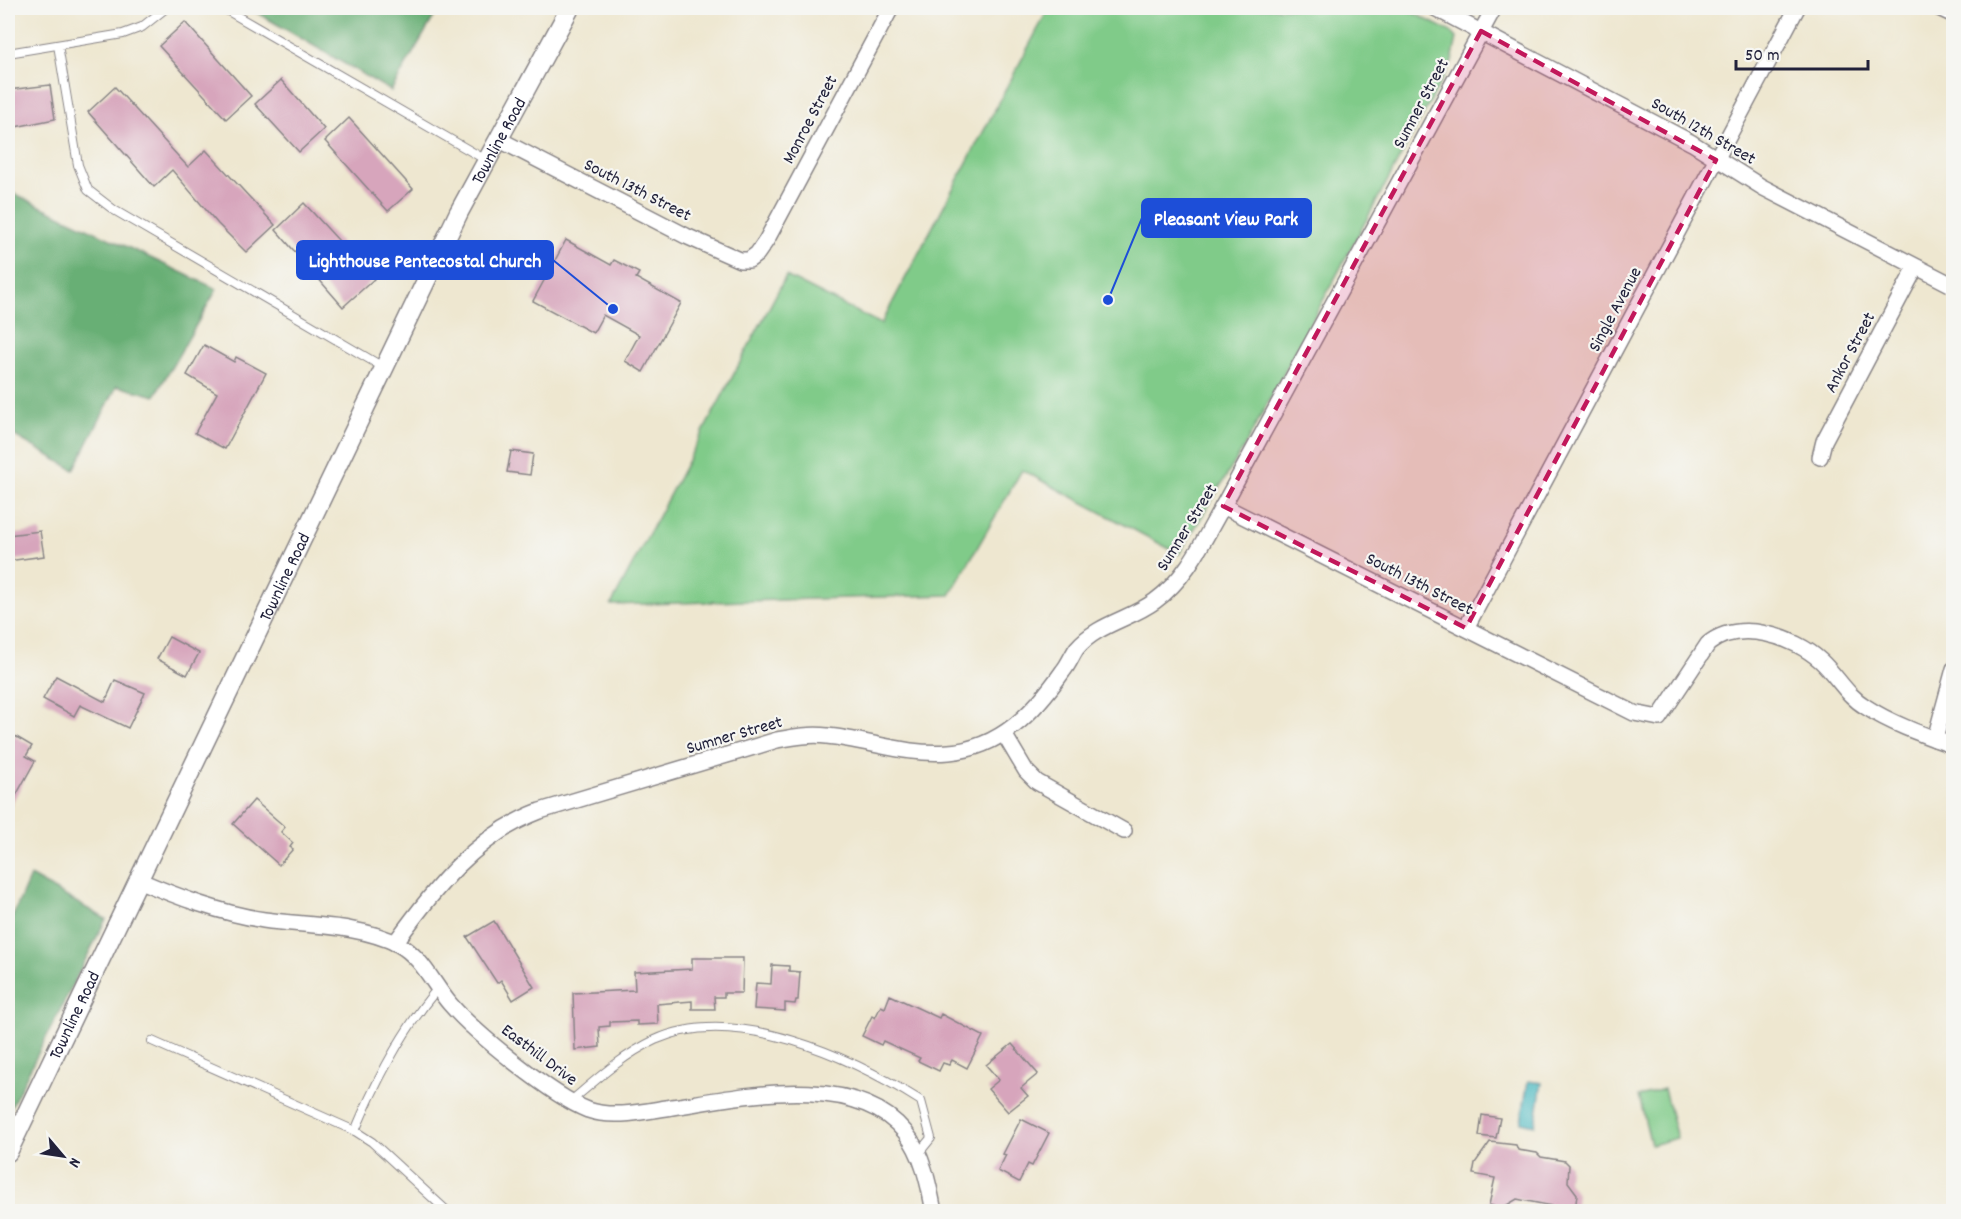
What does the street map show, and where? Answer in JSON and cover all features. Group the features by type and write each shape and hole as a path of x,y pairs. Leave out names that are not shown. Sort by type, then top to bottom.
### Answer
{"street":[{"name":"Townline Road","path":"8,1152 383,367 486,160 570,8"},
{"name":"Monroe Street","path":"760,249 891,8"},
{"name":"South 12th Street","path":"1435,8 1692,143 1716,160 1953,286"},
{"name":"Sumner Street","path":"395,943 431,895 474,851 512,824 540,811 777,740 827,736 926,753 951,752 975,747 1004,734 1033,711 1068,665 1077,648 1105,627 1152,603 1168,591 1188,565 1223,506 1494,8"},
{"name":"Single Avenue","path":"1466,628 1797,8"},
{"path":"1939,8 1953,15"},
{"name":"South 13th Street","path":"498,139 686,236 740,260 749,260 760,249"},
{"name":"Ankor Street","path":"1820,457 1824,441 1916,267"},
{"name":"South 13th Street","path":"1223,506 1634,713 1659,718 1708,644 1717,636 1733,631 1751,632 1790,643 1810,653 1867,708 1935,739"},
{"path":"1953,669 1935,739 1953,746"},
{"path":"1004,734 1026,771 1037,782 1124,831"},
{"name":"Easthill Drive","path":"138,880 224,911 263,920 357,932 395,943 418,961 463,1018 548,1087 596,1112 619,1114 769,1095 825,1093 855,1100 881,1112 904,1131 918,1154 934,1212"}],"lane":[{"path":"8,53 123,34 142,27 166,8"},
{"path":"223,8 486,160"},
{"path":"58,45 78,165 82,181 92,194 133,222 383,367"},
{"path":"355,1131 382,1074 412,1023 438,988"},
{"path":"571,1101 620,1060 657,1039 699,1028 736,1029 805,1044 886,1079 921,1101 931,1138 918,1154"},
{"path":"152,1041 355,1131 372,1142 448,1212"}],"highlighted area":[{"path":"1481,31 1716,160 1466,628 1223,506"}],"green space":[{"path":"249,8 439,8 391,91"},
{"path":"1049,8 1404,8 1451,32 1457,38 1452,61 1243,449 1179,554 1022,470 950,595 611,605 786,276 881,324"},
{"path":"8,191 217,289 155,396 117,386 74,470 8,432"},
{"path":"30,876 106,919 8,1113 8,927"},
{"path":"1664,1089 1677,1138 1651,1145 1639,1096"}],"water":[{"path":"1528,1081 1542,1083 1535,1125 1521,1122"}],"building":[{"path":"185,22 251,96 226,119 159,46"},
{"path":"281,80 324,129 299,152 255,104"},
{"path":"50,85 55,119 15,127 15,122 8,123 8,90"},
{"path":"115,87 188,167 206,150 275,225 246,252 218,224 172,170 154,187 88,112"},
{"path":"349,118 413,189 388,211 325,141"},
{"path":"304,203 374,279 343,307 276,230"},
{"path":"566,240 611,265 614,260 639,273 636,278 681,303 643,372 625,361 639,335 603,315 593,333 533,301"},
{"path":"204,345 234,362 236,357 266,373 225,449 195,433 217,393 187,375"},
{"path":"511,451 533,454 530,475 507,472"},
{"path":"40,531 44,556 8,561 8,535"},
{"path":"169,637 199,653 187,675 157,659"},
{"path":"56,676 105,702 115,680 145,693 128,728 80,705 74,716 43,699"},
{"path":"8,732 32,746 26,756 35,761 8,810"},
{"path":"254,800 285,827 281,832 293,843 290,847 293,849 279,865 233,824"},
{"path":"494,921 534,987 513,1000 501,980 497,983 467,937"},
{"path":"692,958 743,958 742,993 724,993 724,997 714,997 715,1009 692,1009 692,1001 657,1004 658,1024 637,1025 637,1021 610,1022 610,1026 599,1027 600,1047 575,1050 573,993 635,990 634,972 692,969"},
{"path":"772,965 789,966 789,971 800,972 798,1000 795,1004 785,1003 785,1011 754,1009 756,983 771,984"},
{"path":"890,995 939,1018 941,1014 983,1036 967,1068 952,1060 949,1065 943,1063 939,1071 918,1061 920,1058 883,1041 881,1045 862,1036 872,1016 875,1018 881,1006 885,1008"},
{"path":"1012,1044 1038,1074 1021,1088 1028,1096 1008,1112 988,1089 999,1080 986,1065"},
{"path":"1482,1115 1500,1118 1496,1138 1479,1136"},
{"path":"1021,1119 1049,1133 1032,1166 1028,1164 1019,1182 998,1171 1006,1155 1003,1154"},
{"path":"1490,1142 1516,1145 1518,1150 1565,1161 1569,1165 1568,1182 1577,1194 1575,1212 1555,1212 1552,1206 1517,1199 1502,1208 1489,1205 1495,1178 1473,1174 1475,1163"}],"place":[{"name":"Pleasant View Park","path":"1108,300"},
{"name":"Lighthouse Pentecostal Church","path":"613,309"}]}
